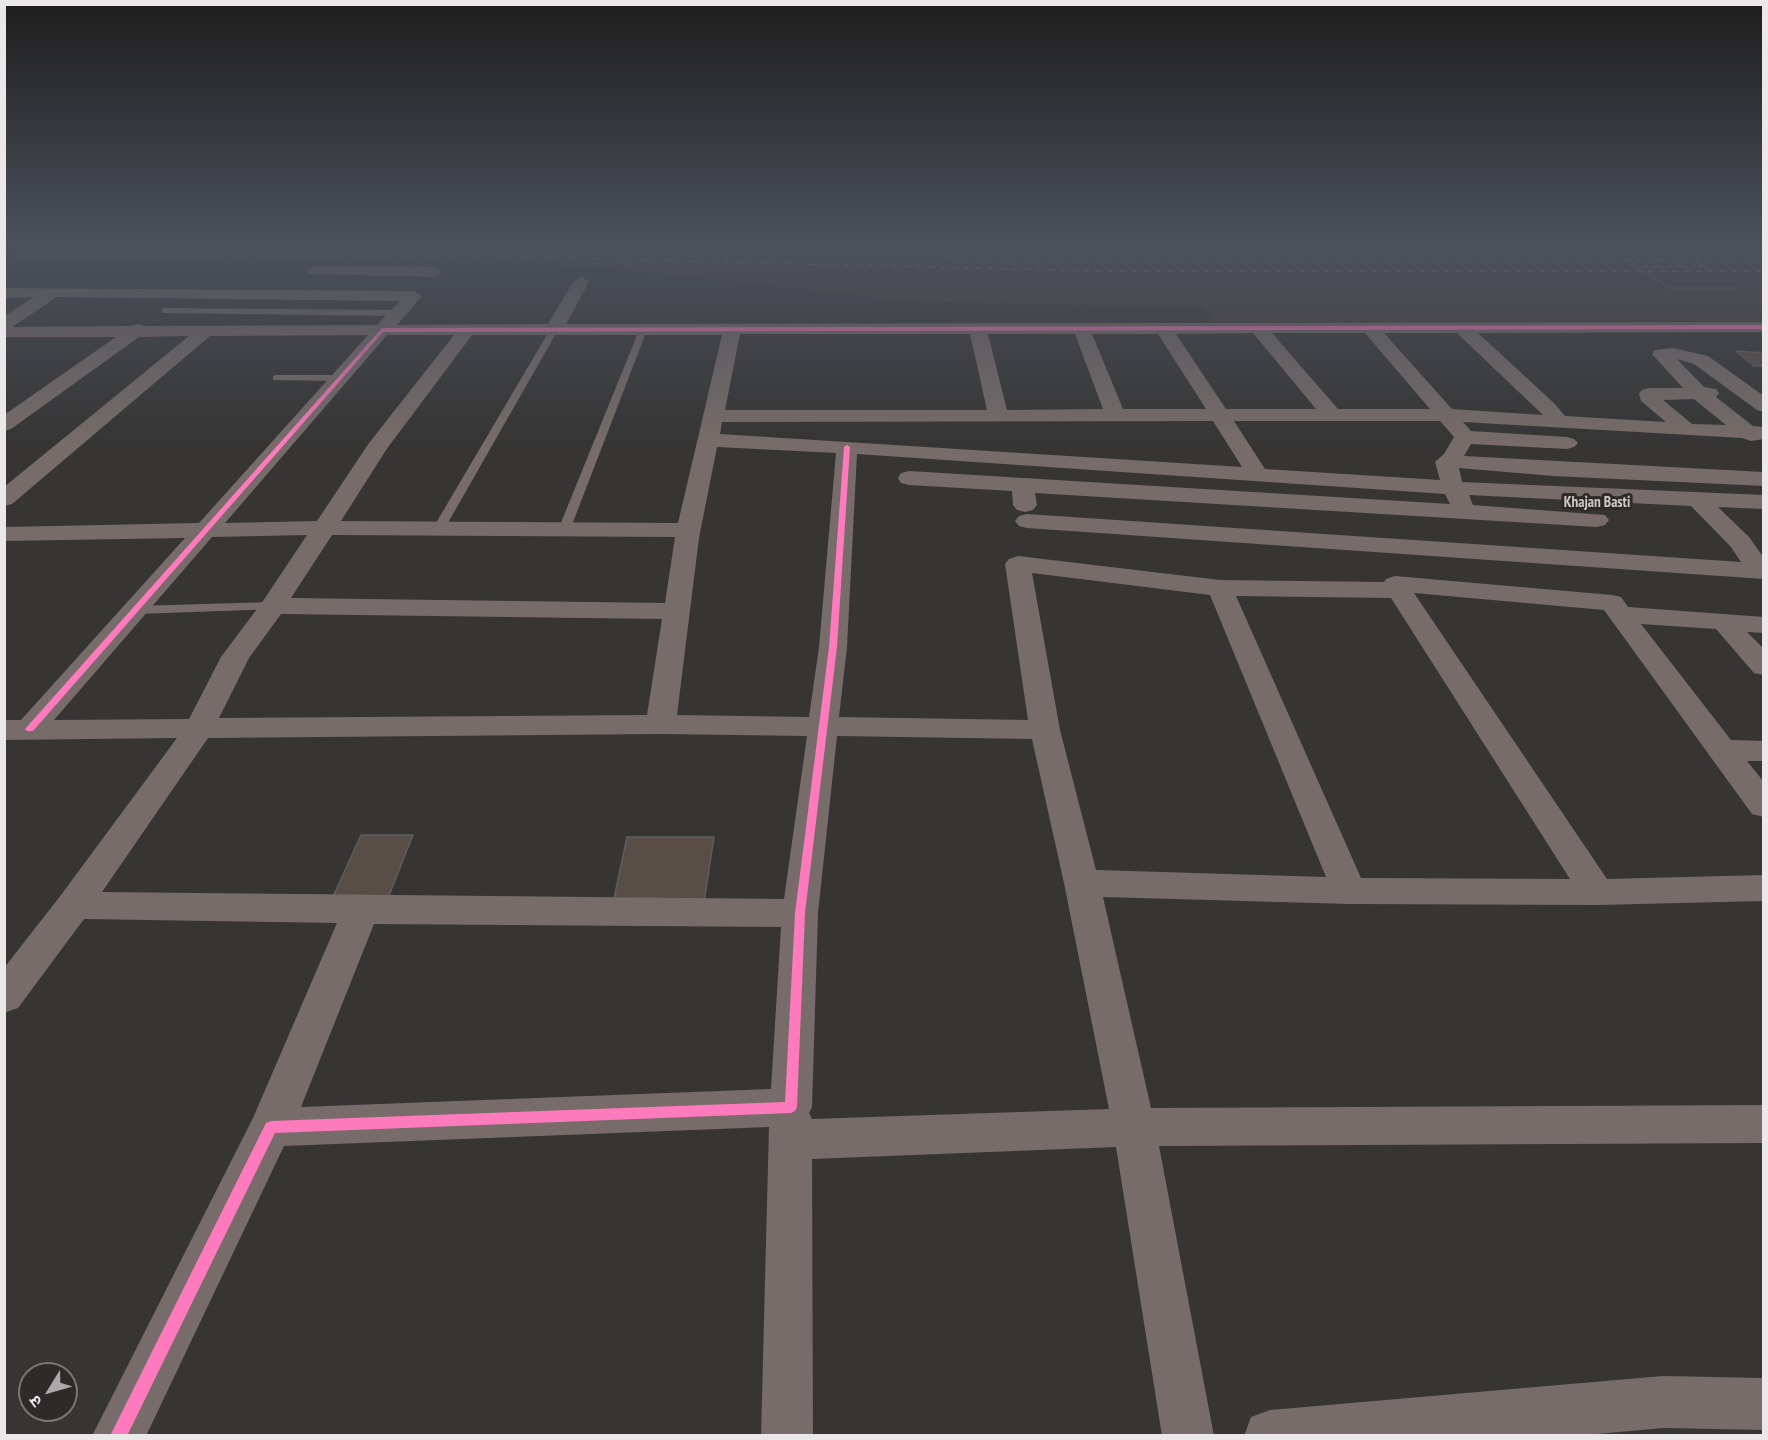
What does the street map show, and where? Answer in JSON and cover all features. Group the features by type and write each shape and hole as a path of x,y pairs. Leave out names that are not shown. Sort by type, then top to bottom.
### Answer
{"street":[{"path":"4,324 26,310"},
{"path":"17,729 136,610 401,310"},
{"path":"554,330 565,310"},
{"path":"4,425 165,311"},
{"path":"1370,328 1465,437 1764,449 1756,432 1699,393 1633,327"},
{"path":"4,332 1764,327"},
{"path":"1462,328 1548,408 1560,423"},
{"path":"1164,329 1259,476"},
{"path":"1259,329 1332,415"},
{"path":"4,500 207,330"},
{"path":"4,997 74,905 199,729 236,657 273,606 377,448 467,330"},
{"path":"978,330 998,415"},
{"path":"1082,330 1115,415"},
{"path":"661,724 688,530 732,331"},
{"path":"1661,354 1673,353 1701,360 1764,406"},
{"path":"1687,430 1648,397 1656,393 1747,393"},
{"path":"711,428 998,415 1445,415 1756,432"},
{"path":"711,428 847,447 1094,465 1453,488 1764,502"},
{"path":"1448,461 1465,437"},
{"path":"787,1436 791,1123 800,913 833,646 847,447"},
{"path":"1448,461 1553,469 1764,479"},
{"path":"1448,461 1453,488 1467,512 1496,592"},
{"path":"1094,465 1103,550"},
{"path":"909,478 1597,519"},
{"path":"1023,485 1027,521 1018,564 1045,730 1082,883 1134,1127 1188,1436"},
{"path":"1696,498 1740,542 1762,571"},
{"path":"1027,521 1103,550 1220,588 1400,590"},
{"path":"4,534 324,528 688,530"},
{"path":"1018,564 1103,550 1317,539 1762,571"},
{"path":"1597,892 1395,584 1611,603 1764,806"},
{"path":"1220,588 1349,891"},
{"path":"273,606 677,611"},
{"path":"1621,614 1764,625"},
{"path":"1723,621 1764,667"},
{"path":"17,729 661,724 1045,730"},
{"path":"1723,750 1764,751"},
{"path":"1082,883 1349,891 1597,892 1764,888"},
{"path":"74,905 361,910 800,913"},
{"path":"118,1436 271,1127 361,910"},
{"path":"271,1127 791,1123 1134,1127 1764,1124"},
{"path":"1270,1436 1663,1402 1764,1404"}],"lane":[{"path":"165,311 398,313"},
{"path":"439,528 554,330"},
{"path":"564,530 643,330"},
{"path":"276,378 339,378"},
{"path":"136,610 273,606"}],"shaded area":[{"path":"1205,310 1764,310 1764,321 1213,322"}],"building":[{"path":"1736,351 1763,353 1764,366 1754,366"},
{"path":"361,835 413,835 388,898 332,899"},
{"path":"627,837 714,837 704,902 613,903"}],"cycle path":[{"path":"30,729 382,330 1764,327"},
{"path":"118,1436 271,1127 791,1107 800,913 833,647 847,447"}],"district":[{"name":"Khajan Basti","path":"1597,503"}]}
